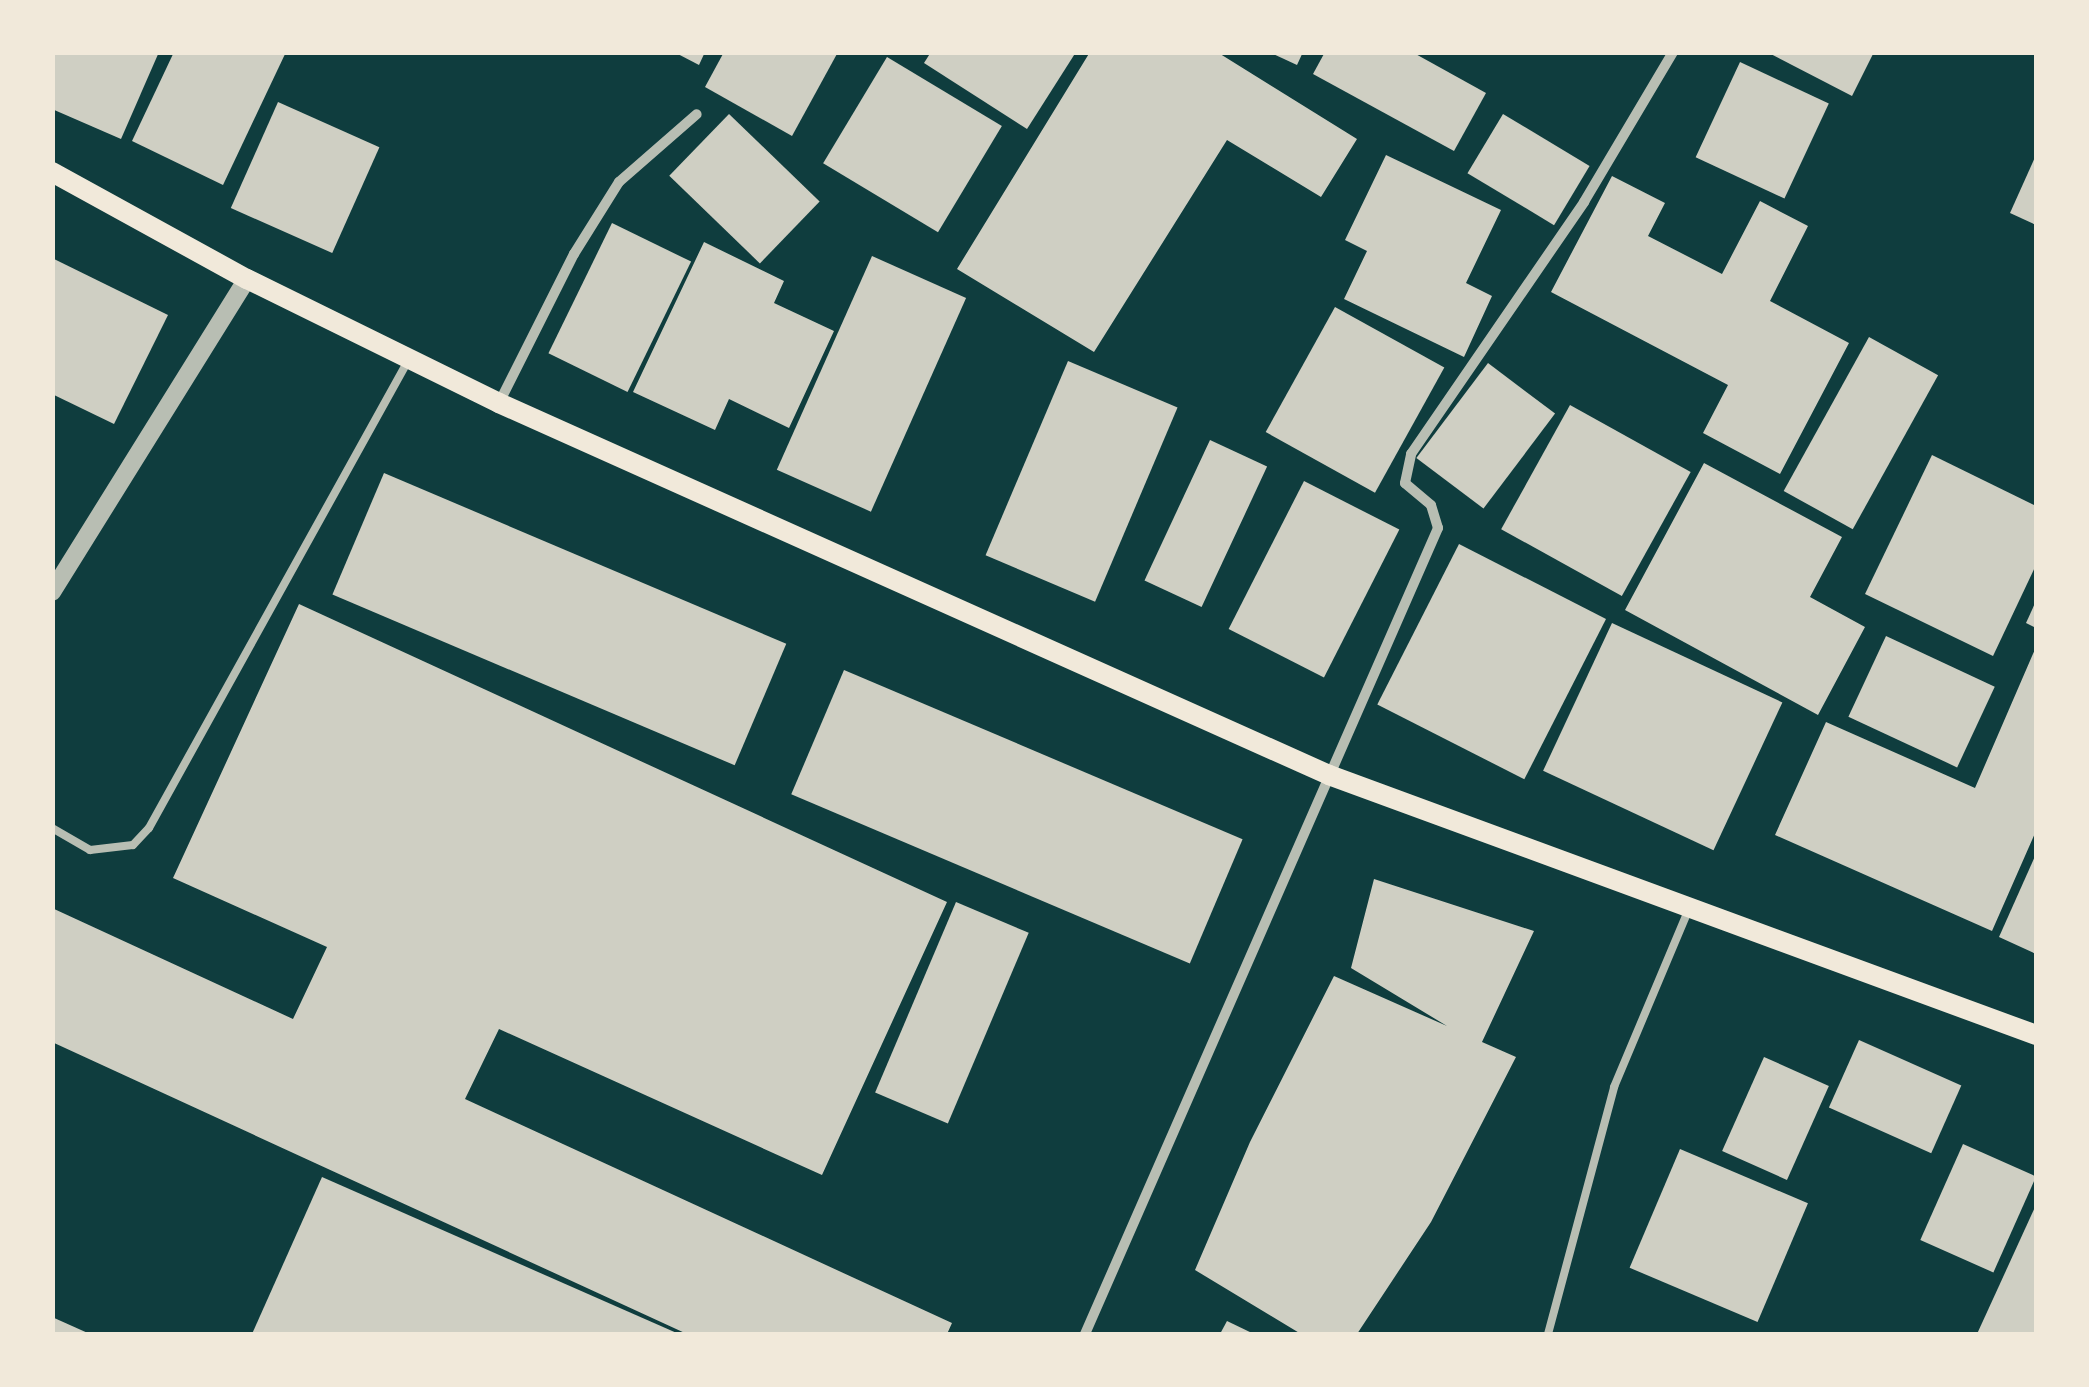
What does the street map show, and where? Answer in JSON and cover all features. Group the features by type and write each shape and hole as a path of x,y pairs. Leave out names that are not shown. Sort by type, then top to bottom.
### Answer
{"main road":[{"path":"52,172 246,279 500,403 1329,776 2036,1035"}],"street":[{"path":"1085,1334 1438,528 1431,505 1405,483 1412,454 1584,202 1673,52"},
{"path":"500,403 574,254 619,182 697,114"},
{"path":"52,592 246,279"}],"lane":[{"path":"52,828 90,850 134,845 149,828 409,359"},
{"path":"1548,1334 1614,1086 1689,909"}],"building":[{"path":"52,52 159,52 121,139 52,109"},
{"path":"174,52 286,52 223,185 132,141"},
{"path":"674,52 705,52 699,65"},
{"path":"724,52 838,52 792,136 705,87"},
{"path":"931,52 1076,52 1027,129 924,63"},
{"path":"1090,52 1217,52 1357,139 1321,197 1227,140 1094,352 957,269"},
{"path":"1269,52 1303,52 1297,65"},
{"path":"1325,52 1412,52 1486,93 1454,151 1313,74"},
{"path":"1767,52 1874,52 1852,96"},
{"path":"887,57 1002,126 938,232 823,163"},
{"path":"1740,62 1829,103 1784,199 1696,157"},
{"path":"278,102 379,147 332,253 231,208"},
{"path":"729,114 820,202 760,263 669,176"},
{"path":"1503,114 1590,166 1554,225 1467,173"},
{"path":"1386,155 1501,210 1466,283 1492,296 1464,357 1344,299 1367,251 1345,240"},
{"path":"2036,155 2036,225 2010,213"},
{"path":"1612,176 1665,203 1648,236 1722,274 1760,201 1808,226 1770,301 1849,343 1780,474 1703,433 1728,385 1551,292"},
{"path":"612,223 691,262 628,392 548,353"},
{"path":"704,242 784,281 774,303 834,331 789,428 729,399 715,430 633,392"},
{"path":"872,256 966,298 871,512 777,470"},
{"path":"52,258 168,315 114,424 52,394"},
{"path":"1335,307 1444,368 1375,493 1266,432"},
{"path":"1869,337 1938,375 1853,529 1784,491"},
{"path":"1068,361 1178,407 1095,602 986,555"},
{"path":"1488,363 1555,414 1483,509 1416,458"},
{"path":"1570,405 1691,472 1622,596 1501,529"},
{"path":"1210,440 1267,467 1202,607 1144,580"},
{"path":"1932,455 2036,506 2036,565 1993,656 1865,594"},
{"path":"1704,463 1842,537 1810,597 1865,627 1818,715 1625,610"},
{"path":"384,473 786,644 735,765 332,595"},
{"path":"1304,481 1399,530 1324,677 1229,629"},
{"path":"1459,544 1606,619 1524,779 1377,704"},
{"path":"2036,601 2036,628 2026,623"},
{"path":"299,604 947,902 822,1175 499,1029 465,1099 952,1323 947,1334 687,1334 52,1042 52,908 293,1019 327,947 173,878"},
{"path":"1612,623 1782,702 1713,850 1543,771"},
{"path":"1886,636 1995,687 1957,767 1848,717"},
{"path":"2036,647 2036,831 1992,931 1775,835 1826,722 1975,788"},
{"path":"844,670 1243,839 1190,963 791,794"},
{"path":"2036,854 2036,954 1999,937"},
{"path":"1374,879 1534,931 1482,1042 1516,1057 1431,1222 1357,1334 1301,1334 1195,1270 1250,1142 1334,976 1447,1026 1351,968"},
{"path":"956,902 1029,933 948,1123 875,1093"},
{"path":"1859,1040 1961,1086 1931,1153 1829,1108"},
{"path":"1764,1057 1829,1086 1787,1180 1722,1151"},
{"path":"1963,1144 2036,1177 1993,1272 1920,1240"},
{"path":"1680,1149 1808,1203 1758,1322 1630,1268"},
{"path":"322,1177 679,1334 252,1334"},
{"path":"2036,1205 2036,1334 1977,1334"},
{"path":"52,1317 90,1334 52,1334"},
{"path":"1227,1321 1254,1334 1220,1334"}]}
